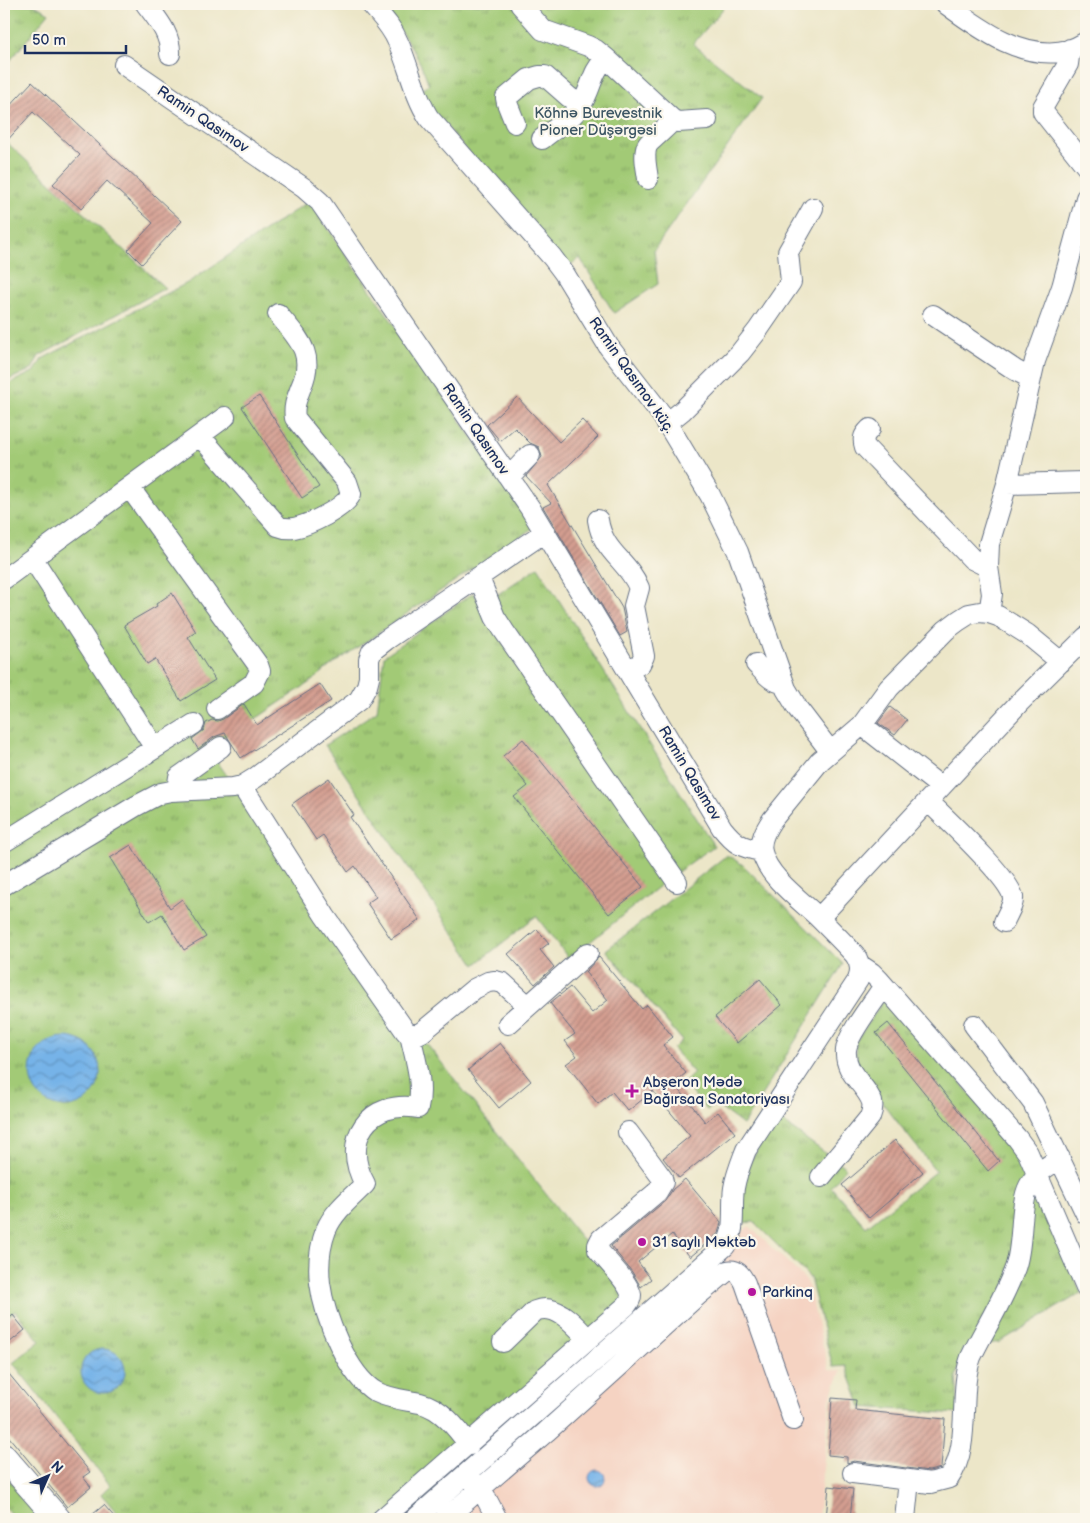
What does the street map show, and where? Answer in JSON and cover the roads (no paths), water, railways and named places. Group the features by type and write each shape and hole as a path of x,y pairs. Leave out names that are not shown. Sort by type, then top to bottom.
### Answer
{"main road":[{"path":"4,1457 58,1519"}],"street":[{"path":"146,4 166,34 170,54"},
{"name":"Ramin Qasımov küç.","path":"371,4 397,40 429,118 556,262 609,347 655,404 667,423 710,495 738,552 784,684 795,704 830,751"},
{"path":"520,4 543,30 596,50 673,120 678,122 707,120"},
{"path":"946,4 982,30 1016,46 1047,52 1078,46"},
{"path":"1078,46 1043,107 1043,112 1086,166"},
{"path":"542,138 576,112 581,105 595,70 606,58"},
{"name":"Ramin Qasımov","path":"124,65 304,188 320,202 545,532 722,828 739,845 761,851"},
{"path":"515,123 506,98 529,79 539,76 545,76 554,82 569,97 581,105"},
{"path":"648,179 646,146 667,128 673,120"},
{"path":"989,613 992,594 988,567 989,544 1006,484 1030,378 1062,287 1086,198"},
{"path":"667,423 682,411 740,353 788,287 791,278 787,258 788,252 813,208"},
{"path":"200,436 278,526 285,529 294,528 324,516 343,505 348,499 351,494 347,482 295,418 293,408 305,378 308,361 300,341 278,314"},
{"path":"933,315 1030,378"},
{"path":"4,579 225,417"},
{"path":"870,429 864,436 865,447 972,558 988,567"},
{"path":"509,478 530,455"},
{"path":"1006,484 1084,482"},
{"path":"130,488 258,665 260,671 254,683 217,708"},
{"path":"598,520 600,534 606,544 629,570 639,588 634,606 644,656 640,664 628,670"},
{"path":"4,885 161,793 177,790 232,788 242,786 255,778 359,700 367,686 369,660 372,651 545,532"},
{"path":"33,558 155,748"},
{"path":"479,578 495,617 504,631 677,882"},
{"path":"445,1519 473,1481 729,1240 732,1231 734,1187 741,1162 759,1130 858,980 860,965 855,955 776,876 764,859 761,851 763,836 772,820 810,772 830,751 862,725 889,688 946,630 969,614 989,613 1013,624 1061,662"},
{"path":"819,918 1019,703 1061,662 1084,644"},
{"path":"756,664 771,679 784,684"},
{"path":"4,842 194,724"},
{"path":"862,725 934,794 984,859 1008,886 1013,902 1004,922"},
{"path":"177,790 179,777 221,746"},
{"path":"242,786 325,916 401,1027 410,1035 420,1085 421,1096 418,1108 394,1106 382,1110 372,1117 358,1137 355,1149 356,1162 365,1184 337,1212 326,1232 319,1257 322,1299 338,1342 347,1360 358,1375 376,1392 422,1404 445,1417 458,1430 468,1445"},
{"path":"508,1024 588,953"},
{"path":"860,965 872,973 884,986 1017,1138 1033,1162 1086,1288"},
{"path":"410,1035 422,1032 474,989 488,982 495,981 503,984 528,1006"},
{"path":"822,1177 870,1117 873,1109 872,1101 851,1072 846,1061 846,1049 850,1038 884,986"},
{"path":"974,1025 1033,1103 1086,1214"},
{"path":"382,1519 626,1306 631,1299 628,1287 598,1250 598,1245 601,1239 657,1192 663,1182 628,1132"},
{"path":"853,1473 930,1483 949,1478 953,1472 958,1460 963,1423 967,1368 1016,1266 1025,1198 1029,1186 1038,1174 1060,1158"},
{"path":"415,1519 546,1432 727,1271 738,1272 745,1283 793,1420"},
{"path":"503,1342 535,1310 542,1308 551,1309 568,1319 588,1339"},
{"path":"904,1519 909,1480"},
{"path":"473,1481 497,1519"}],"water":[{"path":"72,1037 85,1043 94,1052 98,1058 100,1072 98,1086 90,1097 79,1105 58,1107 51,1105 40,1097 32,1086 30,1065 32,1058 40,1047 51,1039"},
{"path":"103,1349 115,1353 121,1359 125,1371 121,1383 115,1389 103,1393 91,1389 85,1383 81,1371 85,1359 91,1353"},
{"path":"597,1470 603,1472 605,1478 603,1484 597,1486 591,1484 589,1478 591,1472"}],"place":[{"name":"Abşeron Mədə Bağırsaq Sanatoriyası","path":"632,1091"},
{"name":"31 saylı Məktəb","path":"642,1242"},
{"name":"Parkinq","path":"752,1292"}],"park label":[{"name":"Köhnə Burevestnik Pioner Düşərgəsi","path":"598,122"}]}
